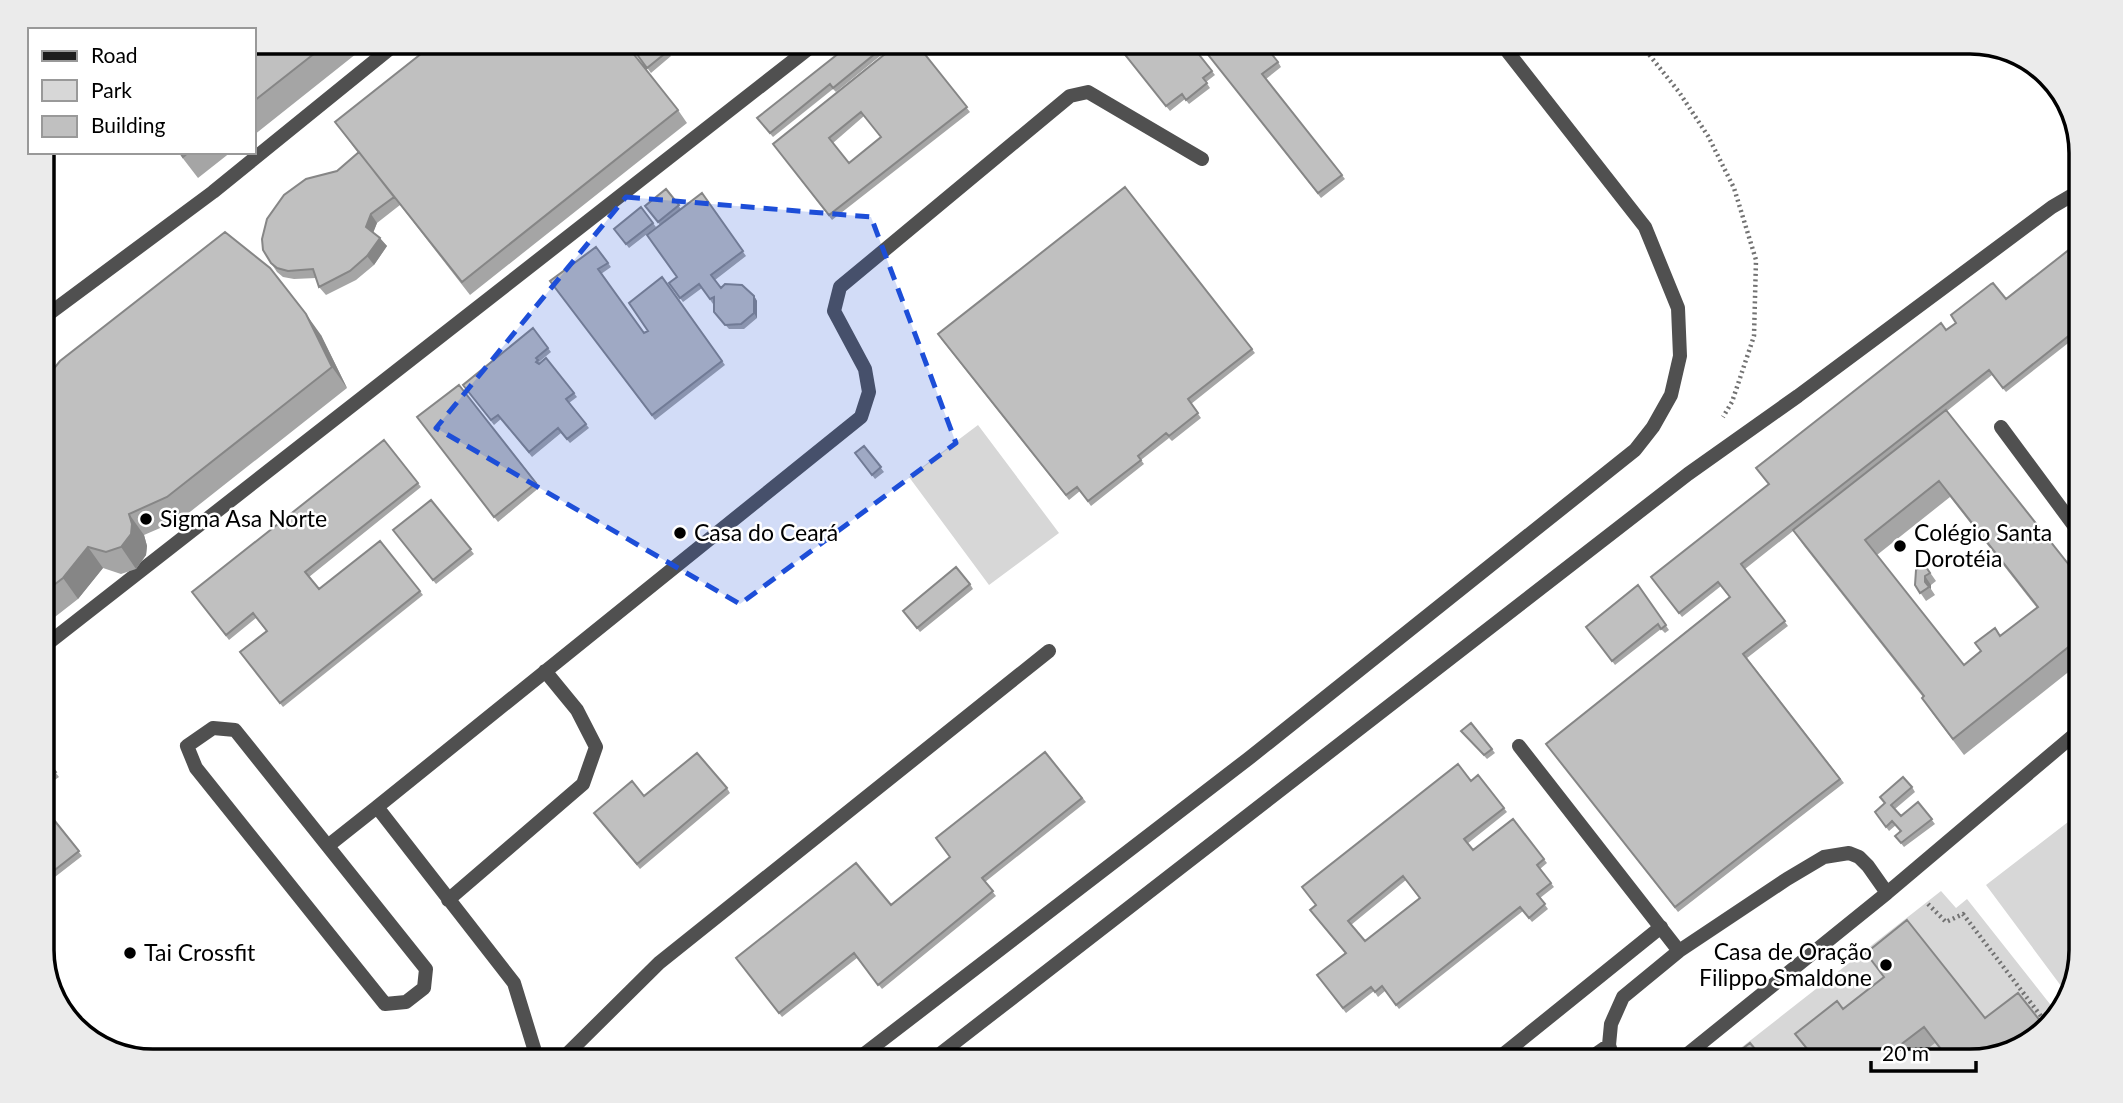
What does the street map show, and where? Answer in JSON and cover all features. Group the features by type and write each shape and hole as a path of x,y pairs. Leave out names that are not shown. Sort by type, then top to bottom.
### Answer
{"street":[{"path":"54,310 213,192 383,54"},
{"path":"54,639 802,54"},
{"path":"871,1049 1259,750 1635,450 1653,426 1671,395 1680,356 1678,308 1645,227 1509,54"},
{"path":"329,845 861,417 869,392 865,369 834,310 840,287 1070,96 1088,92 1202,159"},
{"path":"946,1049 1688,474 2069,197"},
{"path":"2001,427 2069,519"},
{"path":"572,1049 659,963 1049,651"},
{"path":"448,900 583,784 596,747 577,710 545,671"},
{"path":"213,728 235,730 329,845 426,969 424,988 407,1002 385,1004 196,768 187,746 213,728"},
{"path":"1694,1049 1886,893 2069,739"},
{"path":"1519,746 1679,951"},
{"path":"377,807 514,982 538,1049"},
{"path":"1610,1049 1611,1024 1623,997 1679,951 1824,857 1849,853 1860,857 1886,893"},
{"path":"1510,1049 1661,927"},
{"path":"1603,1049 1609,1045"}],"path":[{"path":"1649,54 1679,92 1708,136 1734,188 1756,260 1754,336 1732,402 1720,422"},
{"path":"1928,904 1946,922 1963,914 2042,1017"}],"highlighted area":[{"path":"626,197 871,217 956,443 740,604 436,428"}],"green space":[{"path":"978,425 1059,533 989,585 909,477"},
{"path":"2069,821 2069,949 2061,986 1986,885"},
{"path":"1941,891 1956,908 1967,899 2051,1006 2025,1032 1989,1047 1739,1049"}],"building":[{"path":"256,54 314,54 256,99"},
{"path":"421,54 634,54 678,110 462,282 335,122"},
{"path":"637,54 664,54 647,68"},
{"path":"838,54 875,54 833,88 830,84 770,133 757,118"},
{"path":"885,54 925,54 967,107 829,215 773,144","holes":["861,112 881,137 849,163 829,138"]},
{"path":"1125,54 1199,54 1212,71 1203,78 1207,83 1186,100 1182,94 1166,106"},
{"path":"1208,54 1272,54 1278,62 1262,74 1342,175 1318,193"},
{"path":"359,152 394,197 371,214 366,227 380,238 367,256 350,271 319,287 313,269 288,271 277,268 263,250 262,239 267,219 284,195 306,179 337,171"},
{"path":"1125,187 1252,349 1188,399 1198,413 1169,436 1166,433 1138,456 1141,460 1088,501 1077,487 1066,495 938,334"},
{"path":"666,189 679,205 658,222 645,206"},
{"path":"702,193 743,251 711,275 721,288 725,284 742,285 754,296 754,313 741,324 725,325 714,312 714,297 710,299 699,284 680,298 669,283 677,277 647,235"},
{"path":"641,207 653,223 626,244 614,229"},
{"path":"225,232 270,268 306,314 332,367 167,497 129,514 131,534 121,547 106,552 88,547 63,578 54,585 54,368"},
{"path":"596,247 608,263 598,269 644,333 648,331 629,303 662,277 722,361 652,415 550,281"},
{"path":"2069,250 2069,336 2003,388 1989,370 1741,564 1785,621 1743,654 1840,779 1675,907 1546,744 1730,597 1718,582 1679,613 1651,577 1769,484 1756,468 1941,323 1946,330 1956,323 1951,315 1991,284 1993,283 2006,299"},
{"path":"533,328 548,348 536,358 536,362 539,364 546,358 574,393 566,399 586,424 567,439 558,428 529,452 498,415 491,420 463,385"},
{"path":"459,385 536,483 494,517 417,417"},
{"path":"1946,410 2069,565 2069,647 1953,739 1922,698 1924,696 1793,530","holes":["1939,481 2038,607 2000,636 1995,628 1975,643 1981,651 1964,665 1865,540"]},
{"path":"384,440 418,483 305,572 319,589 380,541 420,591 280,703 240,652 267,631 253,613 226,635 192,592"},
{"path":"864,446 881,467 872,475 855,453"},
{"path":"431,500 471,549 433,580 393,530"},
{"path":"1924,564 1930,573 1925,576 1929,587 1920,593 1915,585 1916,570"},
{"path":"956,567 970,584 917,628 903,611"},
{"path":"1638,585 1666,625 1661,629 1658,624 1612,661 1586,627"},
{"path":"1471,723 1492,749 1484,755 1461,731"},
{"path":"1045,752 1082,798 982,878 993,891 878,985 854,953 779,1013 736,958 856,863 891,905 950,857 936,838"},
{"path":"697,753 727,788 637,864 594,813 632,781 644,796"},
{"path":"1458,764 1471,781 1478,775 1504,808 1464,839 1473,850 1513,819 1544,859 1537,865 1551,883 1537,894 1545,904 1529,918 1520,907 1396,1005 1382,986 1375,992 1371,987 1343,1008 1317,975 1346,953 1310,910 1316,905 1302,887","holes":["1403,876 1420,898 1365,941 1348,921"]},
{"path":"1903,777 1912,787 1891,805 1901,816 1918,802 1932,819 1901,843 1895,836 1901,831 1892,821 1886,827 1875,812 1885,803 1880,797"},
{"path":"54,820 79,851 54,871"},
{"name":"Casa de Oração Filippo Smaldone","path":"1907,920 1985,1018 2018,993 2039,1020 2025,1032 1989,1047 1941,1049 1924,1027 1899,1046 1901,1049 1807,1049 1795,1034 1837,1001 1843,1009 1884,977 1866,953"},
{"path":"1750,1043 1755,1049 1742,1049"}],"place":[{"name":"Sigma Asa Norte","path":"146,519"},
{"name":"Casa do Ceará","path":"680,533"},
{"name":"Colégio Santa Dorotéia","path":"1900,546"},
{"name":"Tai Crossfit","path":"130,953"},
{"name":"Casa de Oração Filippo Smaldone","path":"1886,965"}]}
